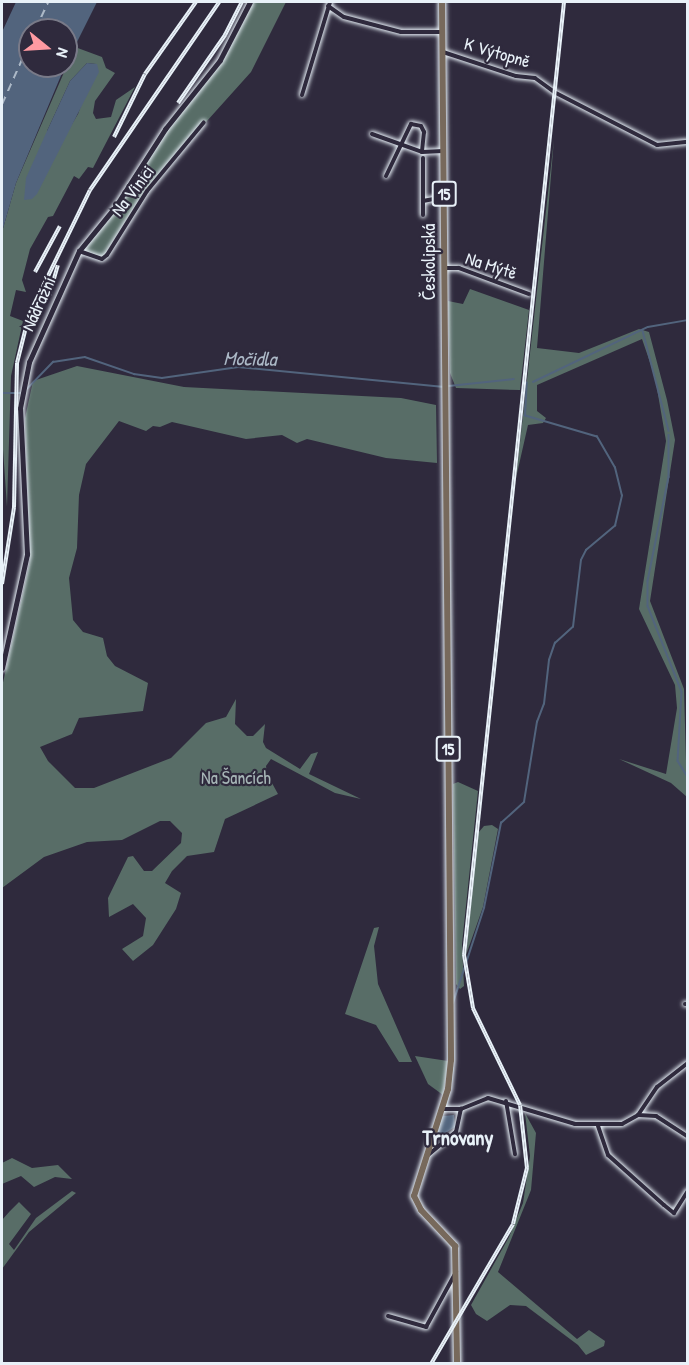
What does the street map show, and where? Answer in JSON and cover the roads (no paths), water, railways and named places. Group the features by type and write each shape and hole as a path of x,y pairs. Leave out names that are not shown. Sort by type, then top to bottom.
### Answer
{"main road":[{"name":"Nádražní","path":"2,668 27,554 21,394 30,357 79,251 115,207 165,129 220,60 250,2"},
{"name":"Českolipská","path":"442,2 452,1060 442,1109"},
{"name":"15","path":"442,1109 424,1157 414,1196 424,1213 453,1242 456,1271 457,1364"}],"street":[{"path":"302,95 329,4 344,17 401,32 442,32"},
{"name":"K Výtopně","path":"443,52 543,83 657,145 687,142"},
{"name":"Na Vinici","path":"79,251 102,259 107,255 141,197 204,122"},
{"path":"386,176 406,130 416,123 424,132 422,152"},
{"path":"372,134 422,152 443,151"},
{"path":"423,158 423,215"},
{"path":"423,201 444,197"},
{"name":"Na Mýtě","path":"444,268 459,268 530,294"},
{"path":"442,1109 461,1109 483,1098 506,1101 568,1122 598,1126 622,1124 638,1115 657,1087 687,1063"},
{"path":"506,1101 515,1154"},
{"path":"424,1157 454,1136 461,1121 461,1109"},
{"path":"638,1115 656,1116 687,1137"},
{"path":"598,1126 608,1155 664,1205 674,1212 687,1191"},
{"path":"388,1316 426,1327 456,1271"}],"water":[{"path":"16,2 97,2 78,40 78,18 18,18 18,78 60,78 16,183 2,232 2,32"},
{"path":"87,63 97,64 99,72 37,194 32,199 24,200 26,178 70,81 73,78 78,78 78,73"},
{"path":"454,1115 455,1127 436,1139 442,1116"}],"waterway":[{"name":"Močidla","path":"533,382 648,327 688,320"},
{"path":"643,331 669,431"},
{"name":"Močidla","path":"26,390 53,362 85,357 134,374 162,378 238,367 444,387"},
{"name":"Močidla","path":"449,386 514,379"},
{"path":"453,1003 484,908 501,823 524,802 537,722 544,704 549,660 555,643 573,627 581,560 586,550 615,526 622,496 615,468 597,437 525,416 527,383"},
{"name":"Močidla","path":"2,393 20,393"},
{"path":"669,435 669,477 648,581 648,606 682,692 678,761 688,777"},
{"path":"451,1084 453,1068"},
{"path":"446,1107 449,1094"}],"railway":[{"path":"114,137 145,74 196,2"},
{"path":"2,584 14,507 17,363 29,315 90,190 219,2"},
{"path":"178,103 225,35 242,2"},
{"path":"431,1364 513,1224 527,1168 520,1105 473,1008 464,955 564,2"},
{"path":"35,272 60,226"},
{"path":"49,296 58,265"}],"district":[{"name":"Trnovany","path":"458,1138"}],"park label":[{"name":"Na Šancích","path":"236,778"}]}
